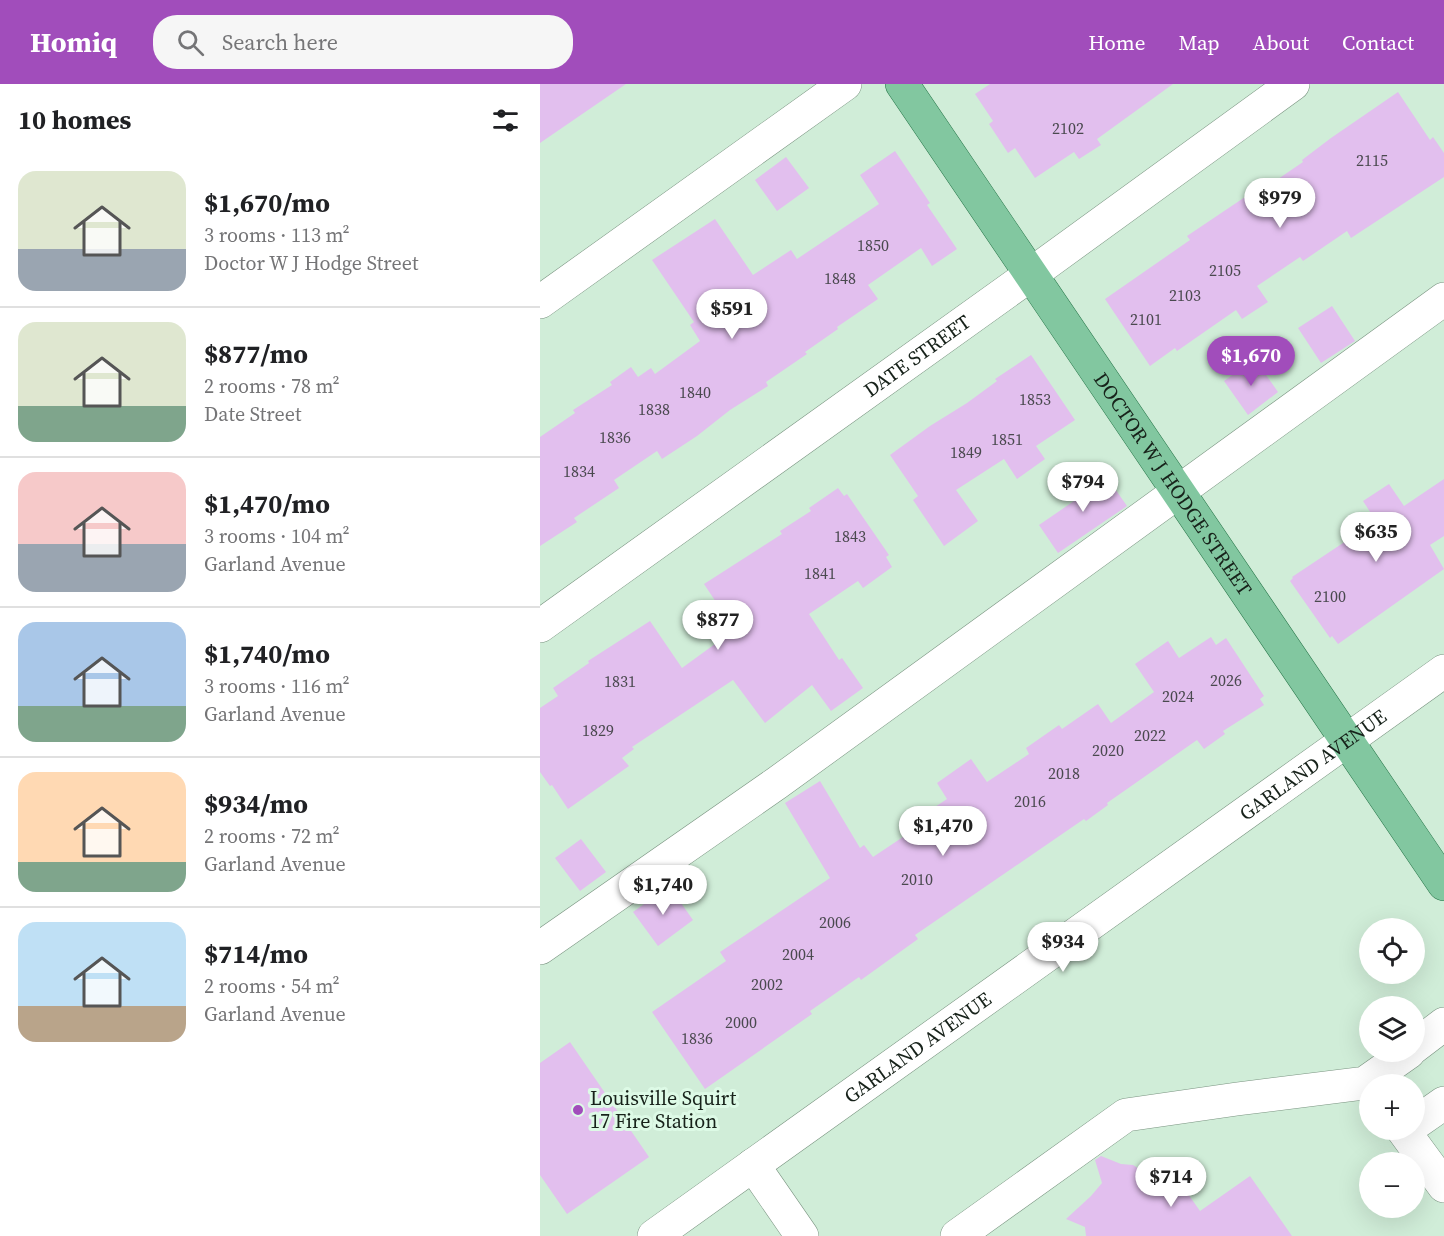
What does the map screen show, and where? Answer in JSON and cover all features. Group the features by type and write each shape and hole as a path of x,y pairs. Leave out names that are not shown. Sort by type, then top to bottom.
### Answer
{"main road":[{"name":"DOCTOR W J HODGE STREET","path":"902,84 1444,884"}],"street":[{"path":"540,302 845,84"},
{"name":"DATE STREET","path":"540,626 1293,84"},
{"path":"540,948 777,783 1444,299"},
{"name":"GARLAND AVENUE","path":"654,1236 1277,788 1444,671"},
{"path":"1425,1039 1444,1024"},
{"path":"1382,1074 1397,1062"},
{"path":"957,1236 1126,1115 1237,1099 1359,1087"},
{"path":"1425,1116 1444,1103"},
{"path":"1414,1140 1444,1186"},
{"path":"753,1165 802,1236"}],"building":[{"path":"540,84 626,84 540,143"},
{"path":"990,84 1173,84 1097,139 1101,145 1079,159 1074,152 1035,178 1015,148 1008,153 989,124 993,121 975,94"},
{"path":"1398,92 1430,140 1433,137 1444,153 1444,177 1351,238 1347,231 1303,261 1300,257 1257,286 1268,302 1242,319 1236,310 1177,351 1175,348 1150,366 1105,299 1190,240 1187,236 1251,193 1253,196 1303,162 1302,160 1331,138"},
{"path":"895,151 930,203 927,205 957,249 932,266 921,248 868,285 878,299 837,327 838,329 805,352 807,354 766,382 768,386 730,410 697,436 662,459 657,451 614,480 619,488 574,518 577,522 540,546 540,437 575,413 573,410 612,385 610,382 631,367 638,377 651,368 655,374 700,341 690,325 694,322 652,260 715,219 753,275 791,250 797,259 879,204 860,175"},
{"path":"786,157 809,188 777,211 755,180"},
{"path":"1332,306 1355,341 1321,363 1298,328"},
{"path":"1031,355 1075,420 1036,446 1045,459 1017,479 1004,459 956,490 978,521 944,546 913,500 918,496 890,455 967,403 997,381 995,379"},
{"path":"1255,359 1278,392 1248,415 1224,381"},
{"path":"1104,473 1127,506 1058,553 1039,525 1077,499 1074,494"},
{"path":"1444,479 1444,536 1430,545 1444,569 1338,644 1332,636 1330,638 1290,581 1292,577 1376,521 1363,501 1389,484 1404,506"},
{"path":"838,488 844,496 847,494 889,555 886,557 892,567 863,588 858,581 809,614 839,660 842,658 863,688 831,711 812,685 765,723 733,680 632,747 634,749 622,758 629,766 568,809 540,772 540,708 558,696 553,688 589,663 588,661 650,621 682,668 726,636 709,611 718,605 704,584 782,534 780,531 811,511 809,508"},
{"path":"1211,637 1216,645 1226,638 1264,696 1260,699 1264,705 1223,731 1225,734 1204,749 1197,740 1107,803 1108,805 1086,821 1084,819 915,935 918,939 861,980 859,977 810,1011 812,1014 705,1089 652,1012 726,961 720,952 830,878 785,803 820,781 860,848 864,845 873,857 915,829 911,823 947,799 937,783 971,759 987,782 1029,754 1026,748 1059,725 1062,729 1098,704 1111,723 1154,692 1135,664 1168,641 1179,658"},
{"path":"581,839 606,872 580,891 555,858"},
{"path":"669,886 693,920 658,946 633,912"},
{"name":"Louisville Squirt 17 Fire Station","path":"570,1042 649,1157 567,1214 540,1175 540,1063"},
{"path":"1101,1156 1121,1164 1133,1165 1150,1176 1167,1164 1200,1211 1250,1176 1292,1236 1086,1236 1085,1227 1066,1219 1102,1183 1095,1160"}],"place":[{"name":"Louisville Squirt 17 Fire Station","path":"578,1110"}]}
